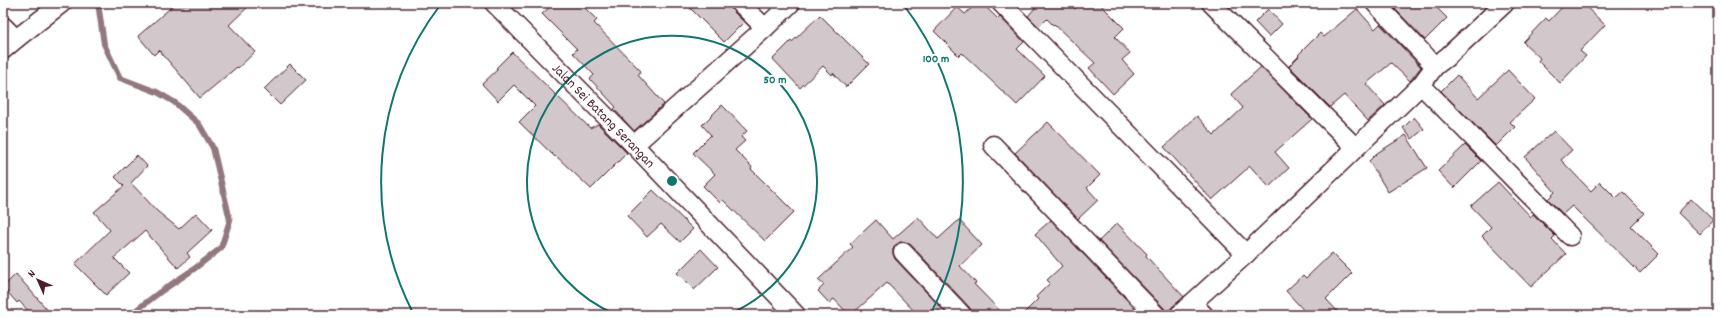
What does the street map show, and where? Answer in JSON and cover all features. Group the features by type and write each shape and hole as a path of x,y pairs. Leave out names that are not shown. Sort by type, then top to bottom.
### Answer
{"street":[{"path":"3,26 9,44 62,3"},
{"name":"Jalan Sei Batang Serangan","path":"494,3 634,145 796,315"},
{"path":"740,3 765,28"},
{"path":"634,145 765,28 790,3"},
{"path":"1001,3 1246,254"},
{"path":"1211,3 1355,147"},
{"path":"1375,3 1435,66"},
{"path":"1192,311 1246,254 1355,147 1421,85 1435,66 1447,57 1505,3"},
{"path":"1421,85 1570,236"},
{"path":"992,145 1156,315"},
{"path":"903,252 962,315"}],"building":[{"path":"176,3 252,3 229,25 255,52 238,68 237,67 200,98 159,50 154,55 138,36"},
{"path":"554,3 580,3 597,20 594,23 641,71 638,75 664,104 634,131 614,109 616,107 590,79 594,75 573,53 577,49 542,14"},
{"path":"685,3 730,3 732,10 744,22 724,42"},
{"path":"977,3 982,3 998,19 1000,17 1024,42 1017,49 1045,76 1017,105 962,53 959,56 934,31 957,7 965,14"},
{"path":"1030,3 1069,3 1075,9 1081,3 1099,3 1124,28 1115,37 1130,53 1122,60 1134,74 1113,94 1089,68 1095,63 1054,24 1053,25 1047,19 1039,27 1028,16 1035,8"},
{"path":"1402,3 1432,3 1447,18 1425,40 1395,9"},
{"path":"1566,3 1582,3 1605,25 1580,51 1586,56 1560,83 1538,61 1540,58 1523,42 1546,18 1549,21"},
{"path":"1268,9 1282,24 1269,37 1255,22"},
{"path":"1357,9 1375,29 1380,24 1421,67 1410,81 1391,63 1366,84 1385,105 1368,121 1344,95 1330,107 1289,66 1320,33 1324,37"},
{"path":"820,15 869,64 846,87 833,73 832,75 823,66 800,88 773,59"},
{"path":"512,52 590,128 598,124 627,153 591,189 519,122 535,106 514,85 498,101 482,84 498,69 496,68"},
{"path":"290,64 306,80 280,105 264,89"},
{"path":"1261,67 1312,119 1275,152 1289,168 1269,187 1250,166 1212,200 1164,147 1197,116 1214,135 1243,108 1231,94"},
{"path":"1508,70 1535,99 1510,122 1515,127 1496,146 1441,91 1457,75 1478,98"},
{"path":"722,105 747,131 741,137 745,141 735,150 752,167 751,169 794,212 765,241 723,200 720,203 703,186 715,174 693,153 711,135 702,125"},
{"path":"1414,117 1424,129 1412,139 1403,128"},
{"path":"1048,122 1100,175 1087,188 1098,200 1078,219 1015,153"},
{"path":"1554,131 1572,150 1561,160 1591,191 1600,182 1616,198 1623,192 1644,213 1631,226 1659,254 1640,273 1572,206 1563,214 1548,199 1555,192 1525,157"},
{"path":"1406,135 1427,168 1388,192 1369,161 1377,153"},
{"path":"1465,145 1481,161 1454,188 1438,171"},
{"path":"137,155 147,166 131,183 157,211 179,229 196,213 212,230 187,253 190,257 178,268 145,231 114,258 129,273 106,295 75,264 110,230 94,212 124,186 115,177"},
{"path":"1498,182 1531,217 1533,214 1555,236 1552,239 1566,254 1531,287 1482,236 1491,227 1471,206"},
{"path":"653,190 693,229 680,242 661,224 647,237 627,216"},
{"path":"1691,199 1713,220 1700,234 1678,213"},
{"path":"918,217 938,239 959,220 982,245 960,266 976,283 974,284 1004,315 972,315 970,308 911,245 906,242 900,242 893,249 895,259 948,315 918,315 887,283 851,315 849,315 834,299 829,303 818,291 824,285 818,280 853,247 850,244 876,220 893,239"},
{"path":"1051,220 1141,315 1022,315 1038,299 1036,297 1050,283 1047,280 1062,266 1035,234"},
{"path":"1117,223 1147,254 1146,256 1184,297 1172,307 1167,315 1164,308 1099,241"},
{"path":"701,249 718,267 694,290 677,273"},
{"path":"1332,253 1352,273 1326,299 1341,315 1308,315 1286,291 1303,275 1306,278"},
{"path":"16,274 52,315 32,315 19,301 17,303 3,287"}],"waterway":[{"path":"98,3 104,44 120,78 157,92 174,102 199,124 213,148 230,220 221,248 130,315"}]}
